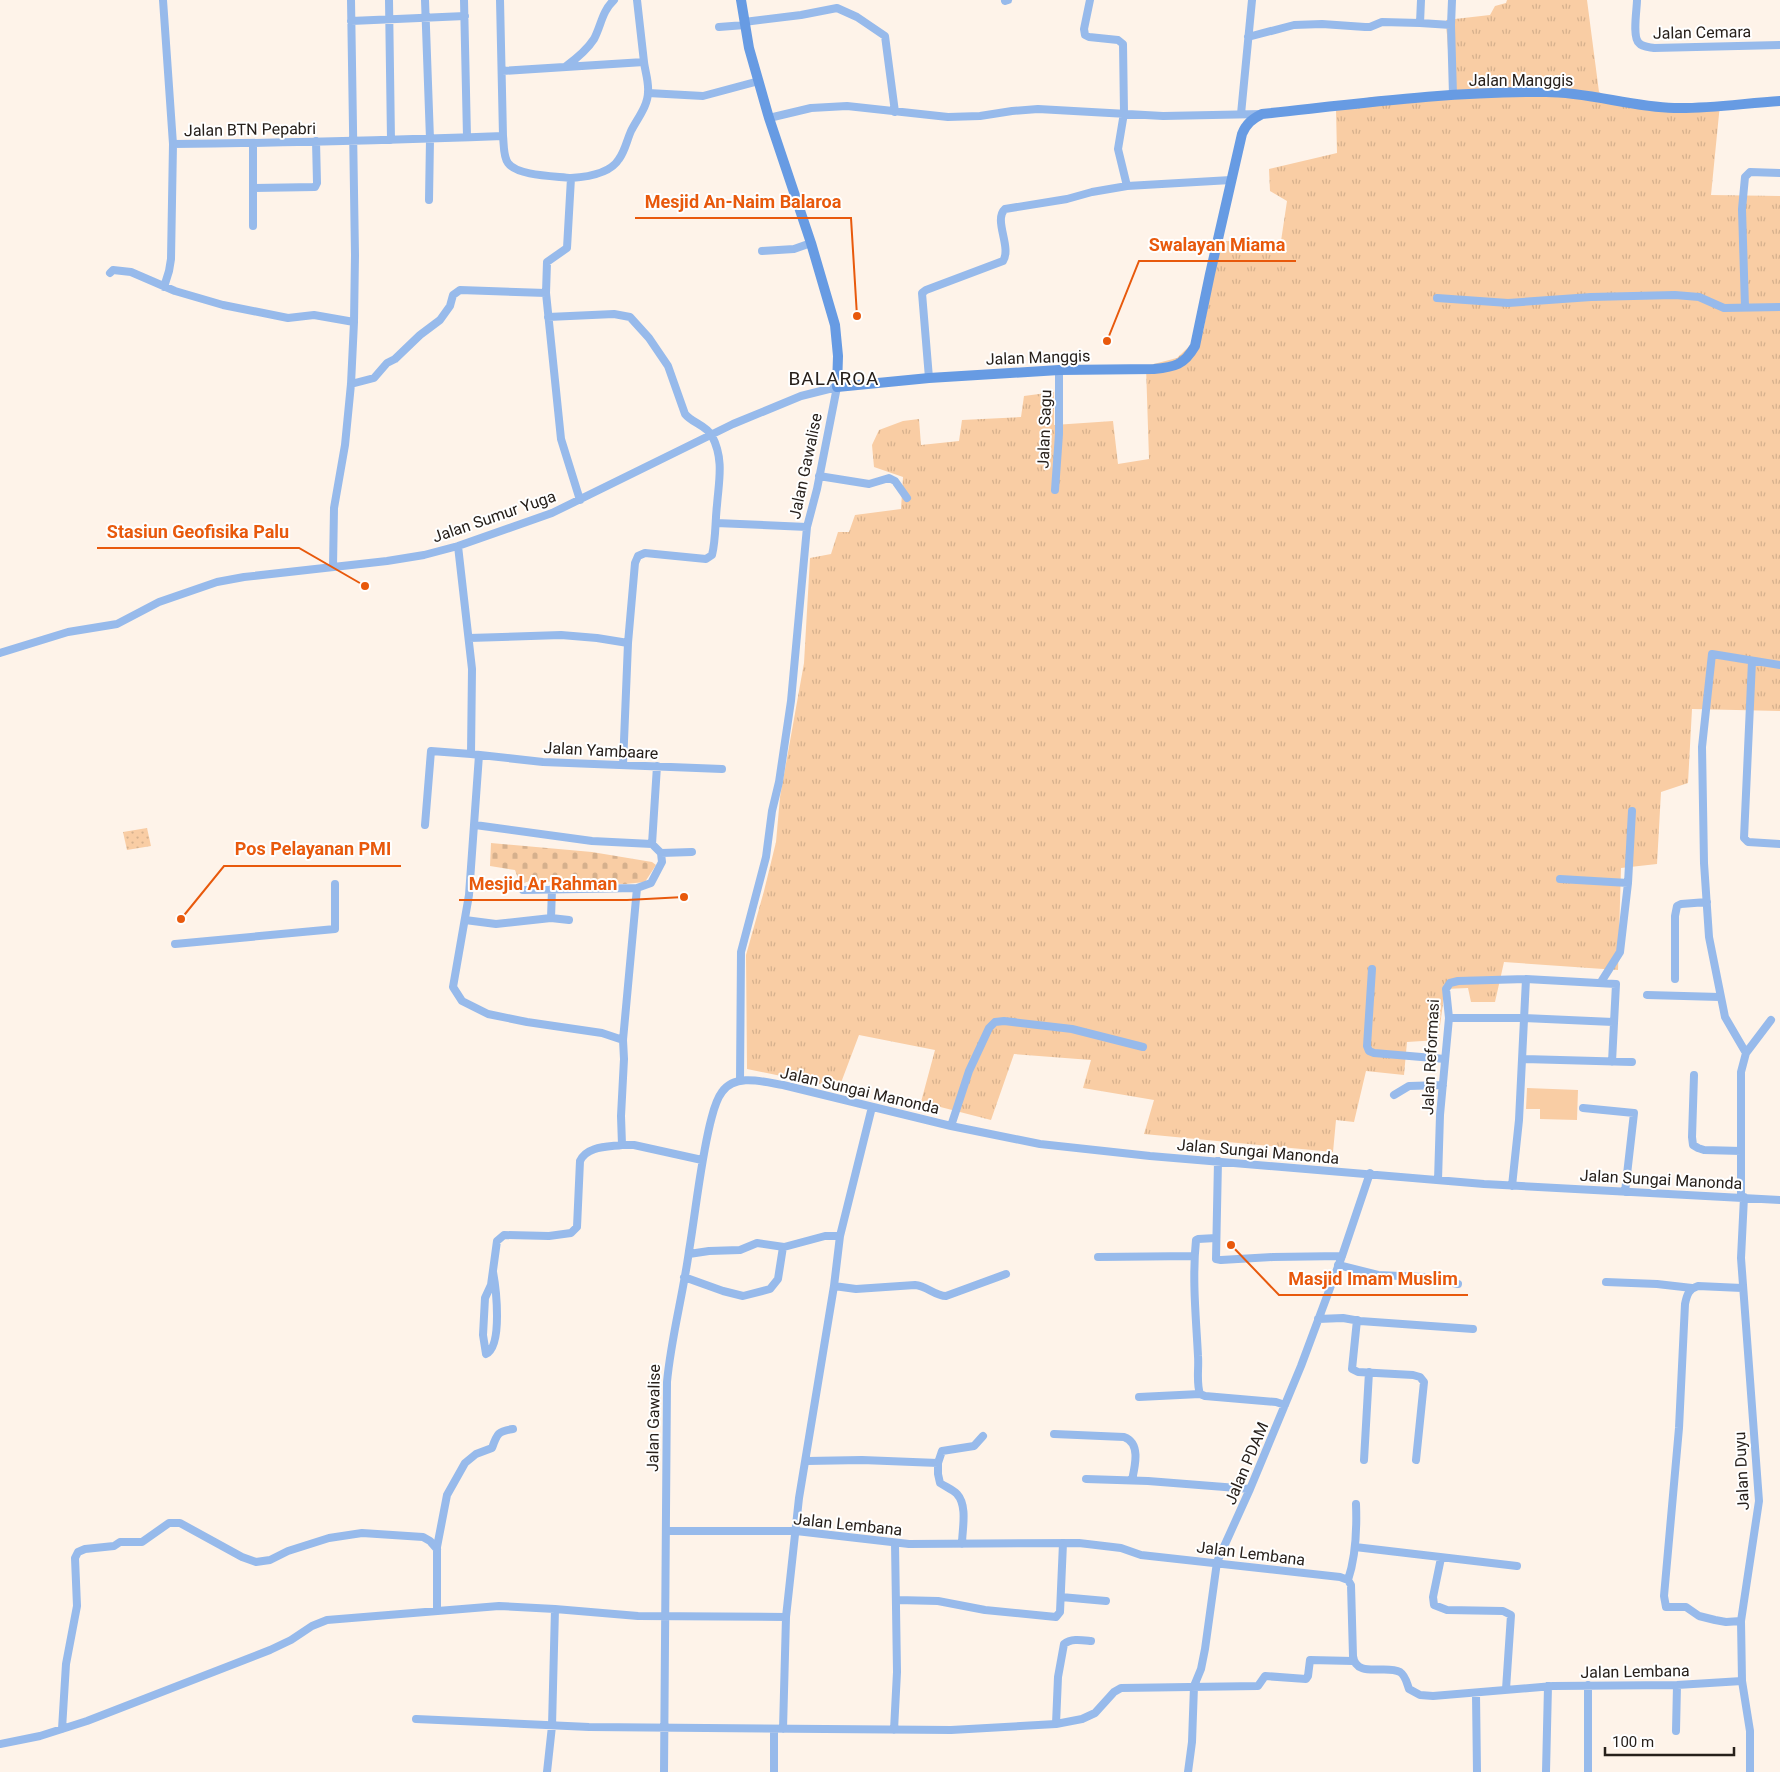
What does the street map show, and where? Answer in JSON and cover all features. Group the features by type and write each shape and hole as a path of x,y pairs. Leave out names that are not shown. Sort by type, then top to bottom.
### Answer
{"street":[{"name":"Jalan BTN Pepabri","path":"163,0 174,144 503,136"},
{"path":"333,567 334,508 343,459 351,384 354,322 355,255 351,0"},
{"path":"389,0 392,140"},
{"path":"425,0 430,139 429,200"},
{"path":"464,0 467,137"},
{"path":"500,0 503,136 504,151 508,163 512,167 532,174 571,178 588,177 612,167 619,161 634,125 642,112 648,93 637,0"},
{"path":"566,67 582,54 593,40 603,14 614,0"},
{"name":"Jalan Gawalise","path":"664,1772 667,1382 670,1348 689,1254 702,1160 714,1107 722,1091 740,1081 741,952 766,857 772,811 779,782 791,701 807,526 837,387 838,356 835,325 811,243 769,118 760,81 749,48 741,0"},
{"path":"1090,0 1084,30 1085,35 1118,40 1124,44 1124,113 1118,149 1127,186"},
{"path":"1241,114 1252,0"},
{"path":"1420,23 1421,0"},
{"path":"1452,0 1453,95"},
{"name":"Jalan Cemara","path":"1637,0 1636,39 1640,45 1654,48 1780,45"},
{"path":"719,27 840,8 857,17 884,36 895,112"},
{"path":"351,21 465,16"},
{"path":"1248,37 1300,25 1322,24 1365,28 1382,22 1451,25"},
{"path":"502,71 644,62"},
{"path":"648,93 703,96 760,81"},
{"name":"Jalan Manggis","path":"769,118 794,110 826,106 870,107 895,112 948,117 1038,110 1163,116 1262,114 1453,95 1558,92 1674,108 1780,101"},
{"name":"Jalan Manggis","path":"837,387 929,378 1060,370 1154,369 1181,364 1195,346 1245,126 1255,117 1262,114"},
{"path":"253,188 315,186 317,182 316,141"},
{"path":"253,143 253,226"},
{"path":"164,287 170,271 171,259 174,144"},
{"path":"1745,308 1742,209 1745,177 1750,172 1780,173"},
{"path":"571,178 568,248 547,262 546,293 561,439 580,500"},
{"path":"929,378 922,293 1003,261 1005,254 1002,211 1008,208 1067,199 1092,192 1127,186 1232,180"},
{"path":"762,251 794,249 811,243"},
{"path":"110,273 113,270 131,272 164,287 205,300 288,318 314,315 354,322"},
{"path":"351,384 374,378 387,363 440,320 450,306 455,293 460,290 546,293"},
{"path":"1438,298 1508,303 1591,297 1675,294 1700,297 1724,308 1780,308"},
{"path":"548,317 614,314 630,317 649,338 668,366 685,414 690,420 705,428 711,434 721,466 712,555 708,559 645,553 638,556 635,563 628,643 623,765"},
{"name":"Jalan Sagu","path":"1055,490 1059,434 1060,370"},
{"name":"Jalan Sumur Yuga","path":"0,653 68,632 117,624 159,602 217,582 244,576 396,560 458,546 552,513 733,424 801,396 837,387"},
{"path":"819,476 869,484 889,478 894,481 907,498"},
{"path":"716,523 807,526"},
{"path":"458,546 473,680 476,824 469,895 454,987 462,1000 488,1014 602,1033 623,1040"},
{"path":"469,638 561,635 628,643"},
{"path":"1771,1020 1746,1053 1729,1027 1720,997 1709,937 1704,863 1702,747 1712,654 1780,665"},
{"path":"1752,661 1744,838 1748,842 1780,844"},
{"name":"Jalan Yambaare","path":"425,825 431,751 543,762 722,769"},
{"path":"652,844 658,766"},
{"path":"1601,982 1620,952 1628,882 1632,811"},
{"path":"476,824 592,841 652,844 661,853 662,862 651,883 637,888 523,890"},
{"path":"661,853 692,852"},
{"path":"1560,879 1628,882"},
{"path":"175,944 335,929 335,884"},
{"path":"622,1145 623,1040 637,888"},
{"path":"551,918 552,889"},
{"path":"1675,980 1676,906 1707,902"},
{"path":"465,920 496,924 551,918 569,920"},
{"path":"1372,969 1367,1046 1369,1050 1374,1053 1445,1059"},
{"path":"1512,1186 1519,1120 1526,979 1616,984 1612,1062"},
{"name":"Jalan Reformasi","path":"1438,1180 1449,1018 1446,989 1448,984 1452,982 1526,979"},
{"path":"1647,995 1720,997"},
{"path":"1449,1018 1524,1018 1613,1022"},
{"path":"951,1126 969,1071 989,1028 995,1022 1004,1020 1072,1029 1143,1046"},
{"name":"Jalan Duyu","path":"1746,1053 1741,1075 1742,1197 1740,1247 1759,1506 1741,1622 1742,1681 1750,1731 1750,1772"},
{"path":"1522,1059 1632,1062"},
{"path":"1694,1075 1693,1145 1704,1150 1741,1151"},
{"name":"Jalan Sungai Manonda","path":"740,1081 754,1080 782,1085 951,1126 1040,1144 1512,1186 1780,1200"},
{"path":"1394,1095 1409,1086 1443,1085"},
{"path":"774,1772 779,1729 786,1616 799,1498 834,1286 840,1236 872,1107"},
{"path":"1583,1108 1634,1112 1625,1192"},
{"path":"493,1272 497,1292 495,1337 493,1348 486,1354 483,1335 485,1298 491,1286 496,1241 504,1235 550,1236 572,1234 577,1227 580,1160 583,1154 591,1150 634,1145 702,1160"},
{"path":"1218,1161 1216,1259 1342,1256"},
{"name":"Jalan PDAM","path":"1188,1772 1201,1668 1218,1562 1285,1405 1342,1256 1370,1174"},
{"path":"689,1254 740,1250 757,1243 783,1247 821,1237 840,1236"},
{"path":"1200,1394 1194,1297 1194,1256 1196,1239 1216,1238"},
{"path":"684,1277 723,1291 744,1296 770,1289 778,1279 783,1247"},
{"path":"1098,1257 1194,1256"},
{"path":"1338,1265 1378,1275 1423,1277 1458,1284"},
{"path":"834,1286 856,1289 920,1286 946,1296 1006,1274"},
{"path":"1606,1282 1692,1288 1698,1286 1742,1288"},
{"path":"1692,1288 1688,1293 1685,1304 1679,1437 1665,1605 1667,1607 1686,1607 1699,1616 1716,1620 1741,1622"},
{"path":"1318,1319 1344,1318 1473,1329"},
{"path":"1357,1320 1352,1369 1358,1372 1413,1375 1420,1377 1424,1382 1416,1460"},
{"path":"1364,1460 1368,1372"},
{"path":"1139,1397 1200,1394 1276,1402 1285,1405"},
{"path":"437,1610 437,1549 447,1495 465,1463 476,1454 492,1448 497,1435 504,1430 513,1429"},
{"path":"1054,1434 1124,1437 1130,1439 1136,1457 1132,1480"},
{"path":"962,1544 963,1511 960,1499 956,1493 940,1484 938,1463 942,1451 974,1446 983,1436"},
{"path":"806,1461 862,1460 938,1463"},
{"path":"1086,1479 1132,1480 1250,1489"},
{"path":"416,1719 552,1726 951,1730 1056,1724 1082,1719 1091,1716 1114,1692 1121,1688 1258,1686 1265,1676 1306,1679 1310,1660 1353,1661 1352,1588 1348,1580 1353,1565 1355,1547 1356,1504"},
{"path":"62,1729 66,1664 78,1606 75,1558 78,1552 85,1549 114,1546 120,1542 142,1542 169,1523 180,1523 242,1557 256,1562 270,1560 288,1551 329,1538 362,1533 423,1537 430,1541 437,1549"},
{"name":"Jalan Lembana","path":"666,1531 796,1531 895,1543 1064,1543 1117,1547 1142,1555 1218,1562 1340,1577 1348,1580"},
{"path":"894,1730 897,1672 895,1543"},
{"path":"897,1600 938,1601 984,1610 1055,1617 1059,1615 1064,1543"},
{"path":"1355,1547 1517,1566"},
{"path":"1441,1558 1433,1597 1434,1605 1447,1610 1504,1611 1511,1615 1506,1689"},
{"path":"1061,1597 1106,1602"},
{"path":"0,1744 40,1736 95,1718 270,1650 292,1640 321,1622 437,1610 499,1606 555,1608 630,1616 786,1616"},
{"path":"547,1772 552,1726 555,1608"},
{"path":"1056,1724 1058,1678 1064,1644 1067,1641 1091,1641"},
{"name":"Jalan Lembana","path":"1353,1661 1357,1666 1368,1670 1398,1671 1404,1676 1410,1689 1424,1696 1476,1694 1506,1689 1548,1686 1676,1685 1742,1681"},
{"path":"1588,1685 1588,1772"},
{"path":"1676,1685 1676,1731"},
{"path":"1546,1772 1548,1686"},
{"path":"1476,1694 1477,1772"}],"green space":[{"path":"1507,0 1587,0 1599,92 1619,102 1720,104 1711,195 1780,196 1780,711 1692,709 1688,783 1661,792 1657,864 1621,868 1618,970 1504,962 1495,1002 1471,1002 1468,988 1445,989 1438,1040 1407,1042 1404,1075 1366,1071 1354,1122 1336,1120 1333,1152 1144,1134 1154,1100 1083,1088 1091,1060 1014,1054 991,1120 921,1102 935,1050 859,1035 839,1088 747,1069 746,955 776,842 780,797 804,663 810,558 831,554 838,532 849,532 855,515 901,509 903,477 874,467 872,445 879,430 903,421 919,419 921,445 959,441 962,420 1021,417 1024,396 1054,392 1054,425 1113,421 1118,464 1149,459 1146,366 1177,358 1203,333 1219,241 1281,241 1287,201 1270,191 1269,169 1337,153 1336,109 1370,97 1451,95 1446,20 1490,15 1495,6 1506,3"},
{"path":"147,828 151,846 127,850 123,832"},
{"path":"491,843 592,852 652,862 656,865 645,882 625,884 530,881 520,884 515,870 490,866"},
{"path":"1527,1088 1578,1090 1577,1120 1540,1119 1540,1109 1526,1109"}],"place":[{"name":"Mesjid An-Naim Balaroa","path":"857,316"},
{"name":"Swalayan Miama","path":"1107,341"},
{"name":"Stasiun Geofisika Palu","path":"365,586"},
{"name":"Mesjid Ar Rahman","path":"684,897"},
{"name":"Pos Pelayanan PMI","path":"181,919"},
{"name":"Masjid Imam Muslim","path":"1231,1245"}],"district":[{"name":"BALAROA","path":"834,378"}]}
